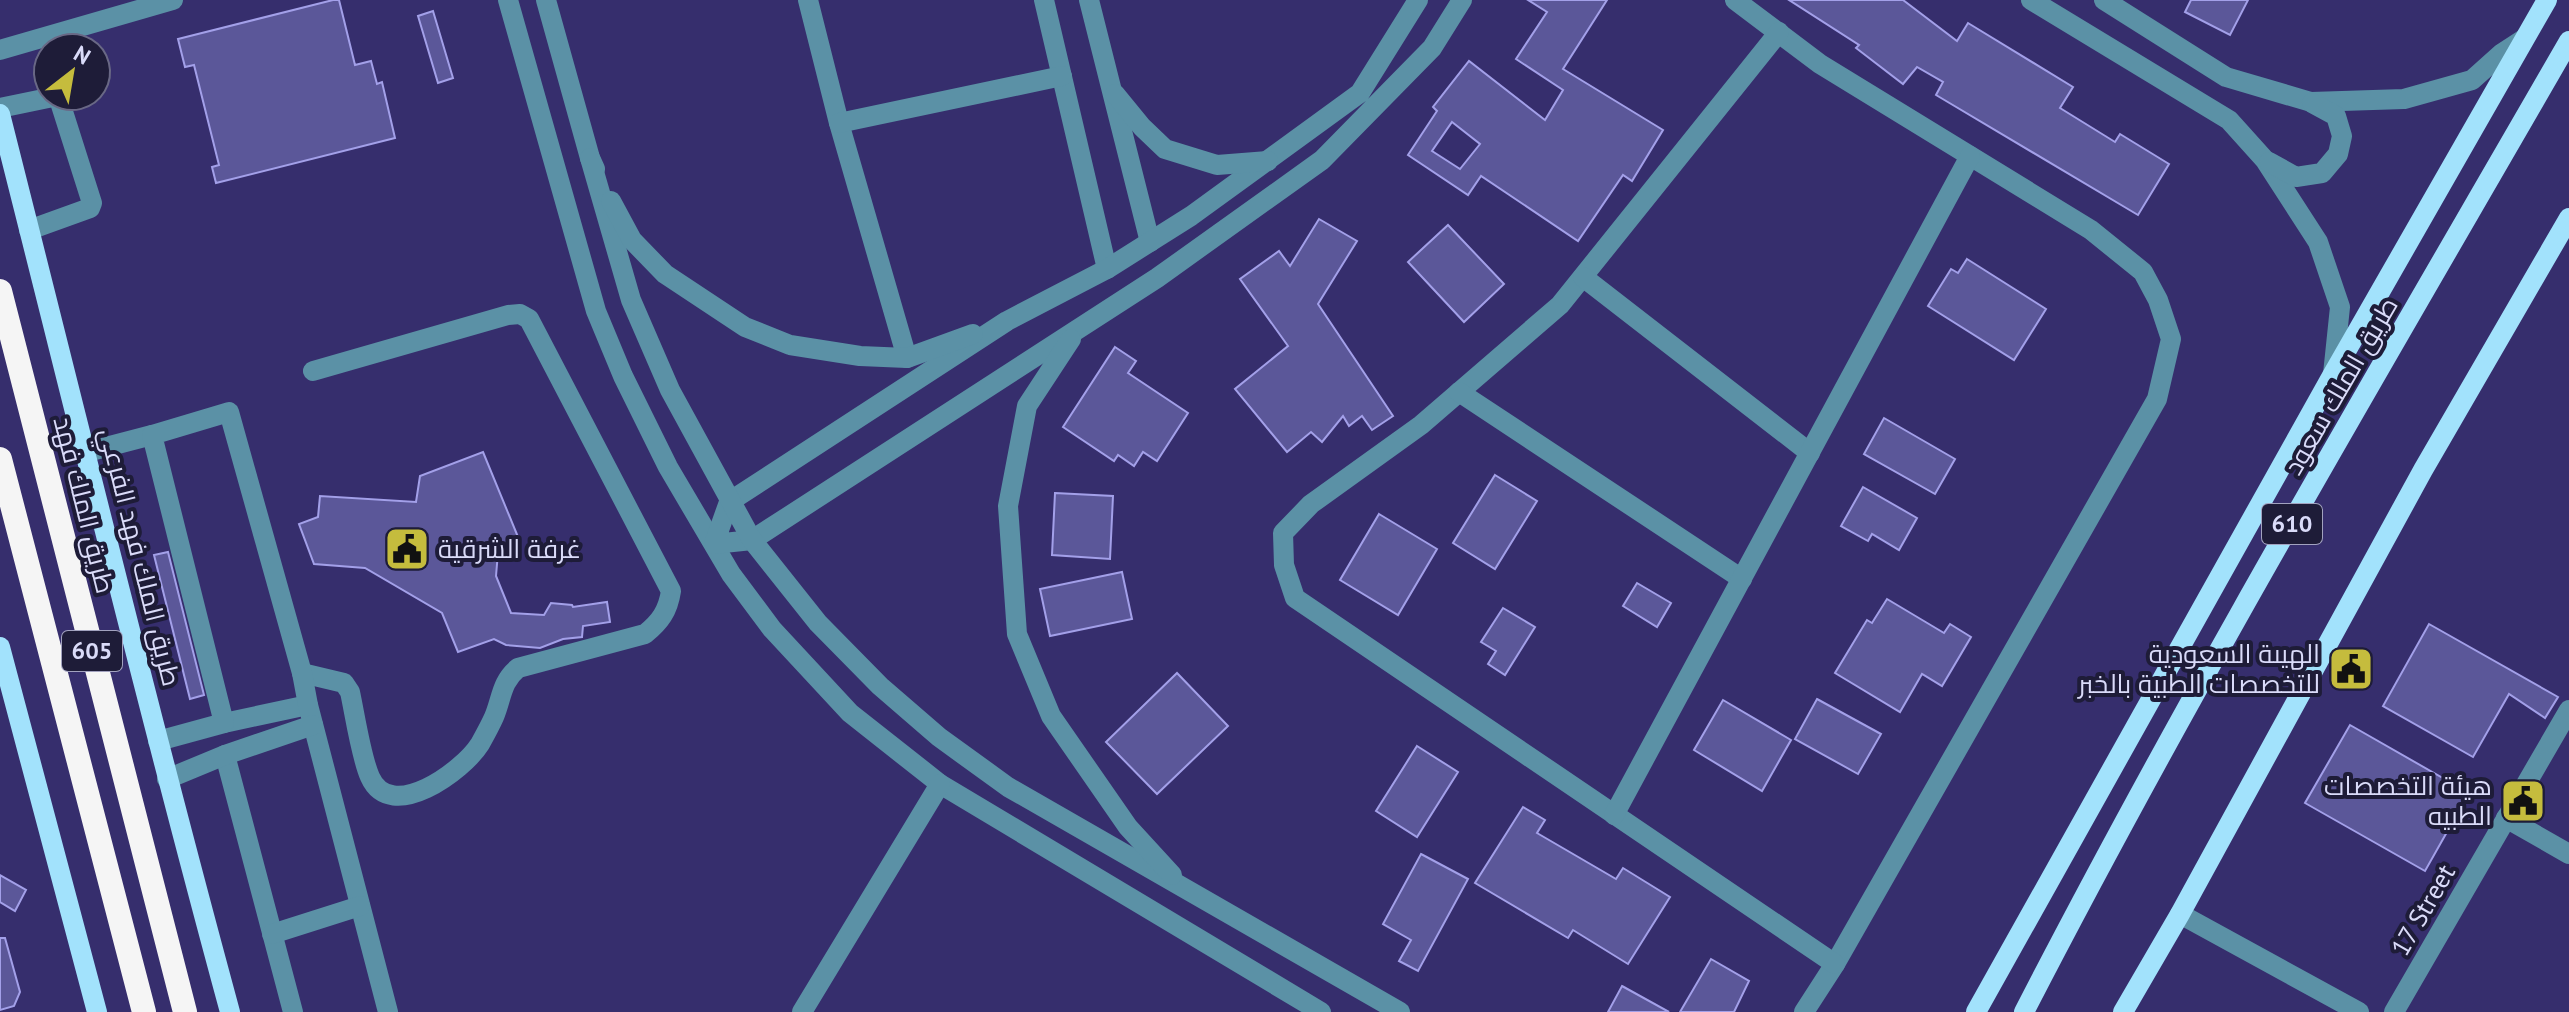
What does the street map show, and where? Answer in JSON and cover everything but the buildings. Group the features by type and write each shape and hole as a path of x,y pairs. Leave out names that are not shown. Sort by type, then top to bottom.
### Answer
{"highway":[{"name":"طريق الملك فهد","path":"0,291 185,1012"},
{"name":"605","path":"0,459 144,1012"}],"main road":[{"path":"1977,1007 2547,0"},
{"name":"طريق الملك سعود","path":"2024,1012 2089,887 2333,450 2569,41"},
{"name":"طريق الملك فهد الفرعي","path":"0,114 167,779 230,1012"},
{"path":"2123,1012 2180,914 2423,470 2569,218"},
{"path":"0,647 97,1012"}],"street":[{"path":"0,50 173,0"},
{"path":"508,0 596,311 623,376 668,467 731,574 772,629 850,713 940,784 1295,1006 1321,1012"},
{"path":"546,0 631,300 670,390 752,540 818,623 880,686 939,737 1008,787 1400,1012"},
{"path":"808,0 839,123 907,358"},
{"path":"1044,0 1107,269"},
{"path":"1089,0 1150,242"},
{"path":"714,544 729,502 1007,321 1107,269 1191,216 1360,93 1418,0"},
{"path":"714,544 752,540 1157,278 1322,160 1432,48 1462,0"},
{"path":"1735,0 1820,64 2091,230 2143,272 2158,300 2171,339 2157,399 1835,964 1804,1012"},
{"path":"2031,0 2229,120 2265,160 2318,242 2340,307 2333,374"},
{"path":"2104,0 2226,77 2311,102 2336,116 2342,136 2338,154 2322,173 2296,177 2265,160"},
{"path":"1779,32 1560,305 1421,425 1311,504 1283,533 1284,565 1295,598 1835,964"},
{"path":"2311,102 2404,99 2472,80 2501,54 2524,39"},
{"path":"839,123 1062,76"},
{"path":"1111,89 1165,149 1217,165 1268,161"},
{"path":"0,108 53,97 59,99 92,203 90,208 29,230"},
{"path":"1614,815 1970,156"},
{"path":"590,158 632,240 665,274 745,327 790,345 860,356 907,358 1007,321"},
{"path":"1583,277 1810,453"},
{"path":"302,673 344,683 350,692 370,777 380,790 396,795 416,794 455,773 478,747 495,715 507,677 518,668 645,634 658,624 669,605 671,591 529,319 520,314 508,315 313,371"},
{"path":"1077,331 1027,406 1008,506 1017,634 1051,716 1128,827 1186,890"},
{"path":"1459,392 1742,579"},
{"path":"87,452 229,412 302,673 310,715 388,1012"},
{"path":"152,435 224,723"},
{"name":"17 Street","path":"2394,1012 2569,710"},
{"path":"158,741 224,723 310,715"},
{"path":"167,779 310,715"},
{"path":"225,755 293,1012"},
{"path":"802,1012 940,784"},
{"path":"2506,818 2569,854"},
{"path":"272,934 360,906"},
{"path":"2180,914 2359,1012"}],"place":[{"name":"غرفة الشرقية","path":"407,549"},
{"name":"الهيىة السعودية للتخصصات الطبية بالخبر","path":"2351,669"},
{"name":"هيئة التخصصات الطبيه","path":"2523,801"}]}
